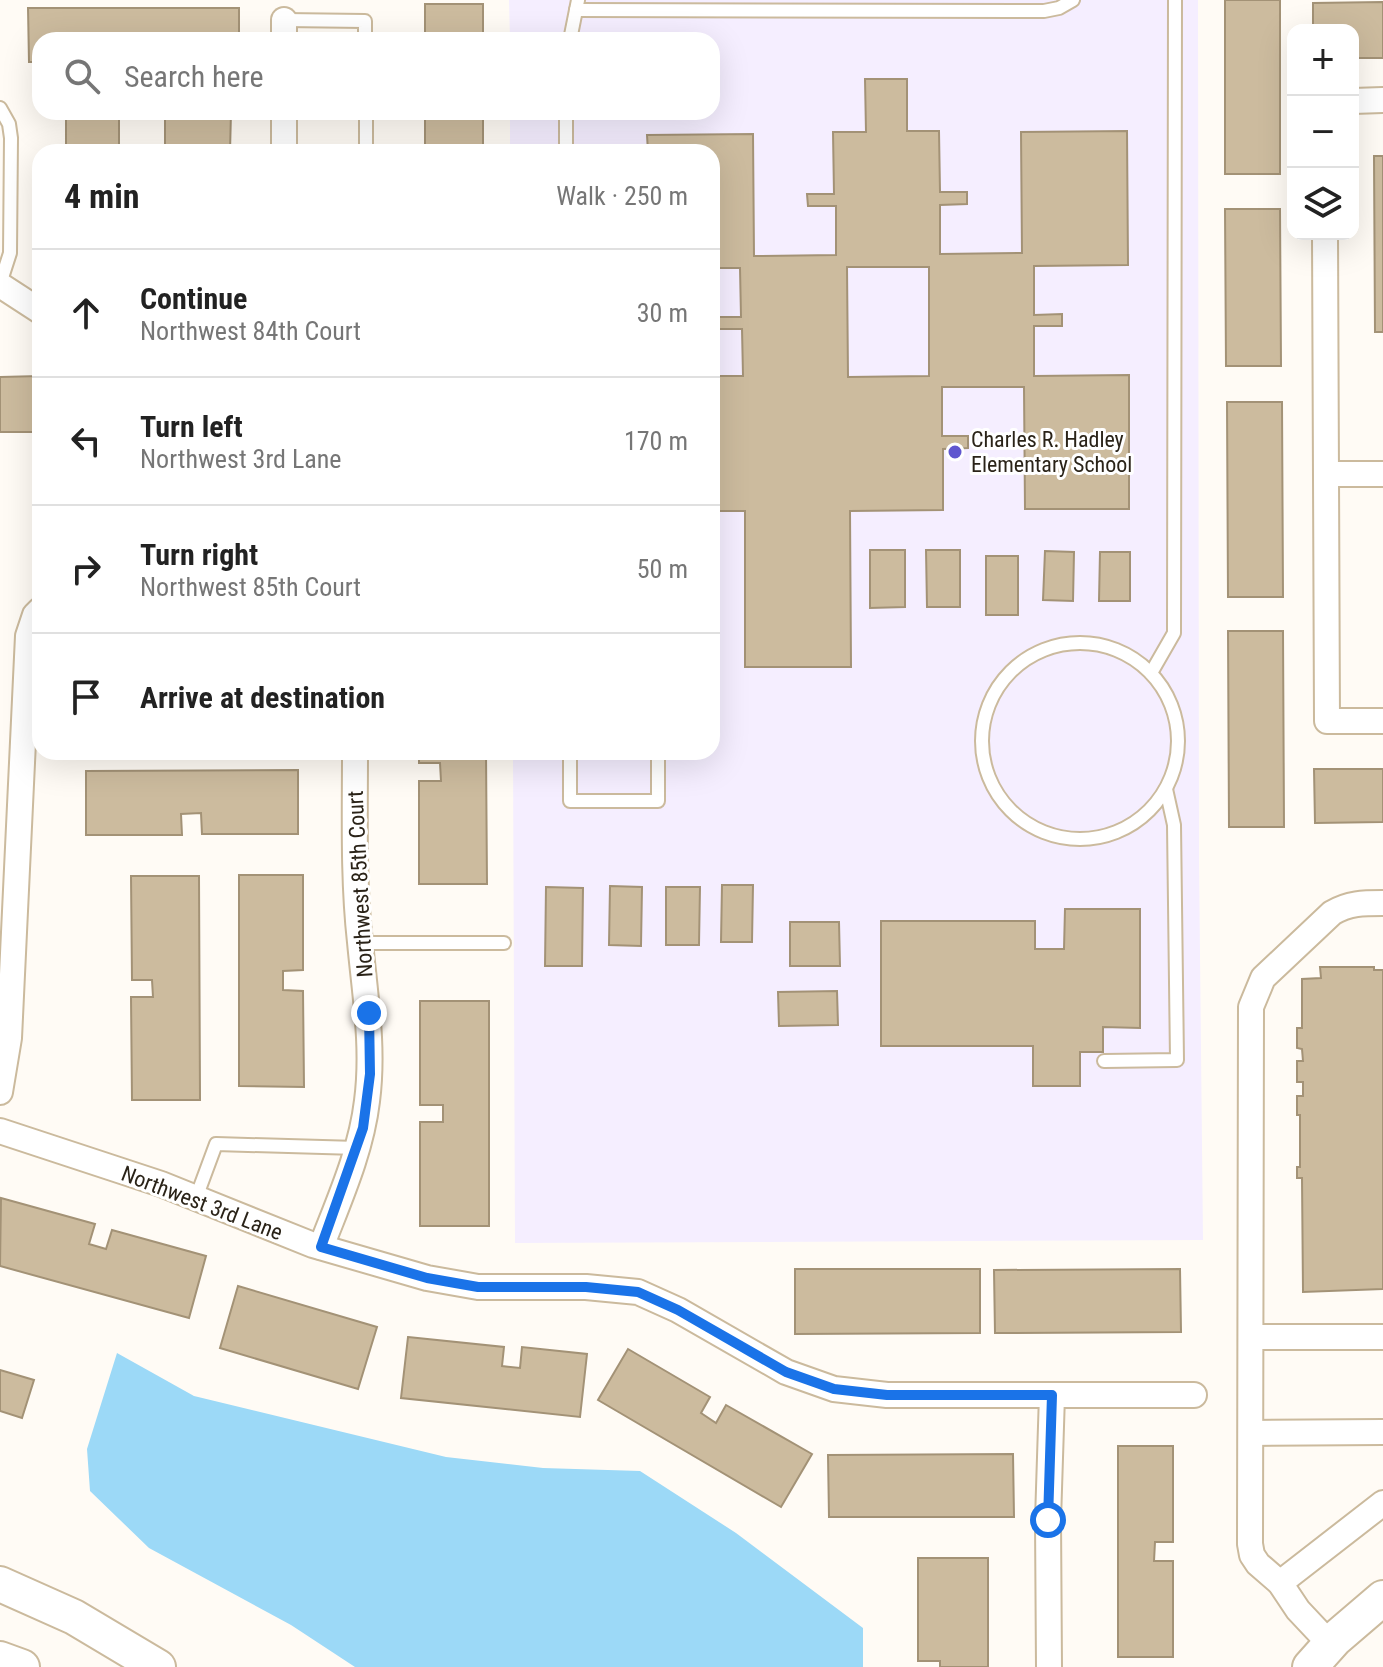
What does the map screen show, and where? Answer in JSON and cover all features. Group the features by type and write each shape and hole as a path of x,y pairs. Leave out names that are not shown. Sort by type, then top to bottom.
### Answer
{"street":[{"path":"1359,101 1383,100"},
{"path":"284,120 284,144"},
{"path":"1325,240 1327,721 1383,721"},
{"path":"0,284 32,307"},
{"path":"1326,474 1383,474"},
{"path":"0,1092 9,1038 10,802 28,636 32,624"},
{"name":"Northwest 85th Court","path":"321,1247 357,1148 367,1103 370,1044 355,857 355,760"},
{"path":"1383,903 1358,903 1332,913 1274,967 1256,991 1250,1024 1252,1555 1268,1575 1280,1583 1298,1610 1320,1656 1383,1598"},
{"name":"Northwest 3rd Lane","path":"0,1131 161,1184 321,1247 427,1278 466,1286 586,1287 638,1292 678,1310 786,1372 834,1389 887,1395 1194,1395"},
{"path":"1251,1337 1383,1337"},
{"path":"1049,1667 1048,1520 1052,1395"},
{"path":"1251,1433 1383,1432"},
{"path":"1280,1583 1383,1503"},
{"path":"0,1584 74,1617 158,1667"},
{"path":"0,1659 22,1667"}],"lane":[{"path":"572,32 577,5 1044,11 1059,8 1073,0"},
{"path":"1151,673 1174,633 1175,0"},
{"path":"284,30 365,21 365,32"},
{"path":"0,108 9,124 11,150 10,253 0,284"},
{"path":"366,120 366,144"},
{"path":"566,120 566,144"},
{"path":"1086,643 1110,648 1132,658 1151,673 1166,694 1175,716 1178,741 1176,765 1166,789 1152,808 1133,824 1110,835 1086,839 1061,838 1038,830 1016,817 1000,799 988,777 982,754 982,729 988,705 1016,665 1061,645 1086,643"},
{"path":"570,760 570,801 658,801 658,760"},
{"path":"1104,1061 1177,1060 1174,825 1166,789"},
{"path":"360,943 504,943"},
{"path":"196,1198 216,1144 357,1148"}],"shaded area":[{"name":"Charles R. Hadley Elementary School","path":"509,0 1198,0 1199,859 1203,1240 515,1243 513,760 720,760 720,144 510,144 510,120 720,120 720,32 510,32"}],"water":[{"path":"117,1353 194,1396 446,1457 543,1468 640,1471 736,1533 863,1628 863,1667 355,1667 291,1625 149,1548 90,1491 87,1449"}],"building":[{"path":"1225,0 1280,0 1280,174 1225,174"},
{"path":"1383,2 1383,58 1359,58 1359,24 1313,24 1313,3"},
{"path":"425,4 483,4 483,32 425,32"},
{"path":"28,8 239,8 239,32 32,32 32,62 29,62"},
{"path":"865,79 907,79 907,131 939,131 940,192 967,192 967,204 940,205 940,254 1022,253 1021,132 1127,131 1128,265 1034,266 1034,315 1062,314 1062,326 1034,326 1034,376 1129,375 1129,509 1025,509 1024,387 942,387 942,436 968,436 968,448 943,449 943,510 850,511 851,667 745,667 745,511 720,511 720,376 743,376 742,329 720,329 720,317 741,317 740,268 720,268 720,144 648,144 647,135 753,134 754,256 836,255 836,206 808,206 807,194 834,194 833,132 866,132","holes":["847,267 929,267 929,376 848,377"]},
{"path":"66,120 119,120 119,144 66,144"},
{"path":"165,120 231,120 230,144 165,144"},
{"path":"425,120 483,120 483,144 425,144"},
{"path":"1374,156 1383,156 1383,332 1375,332"},
{"path":"1225,209 1280,209 1281,366 1226,366"},
{"path":"32,376 32,432 0,432 0,377"},
{"path":"1227,402 1282,402 1283,597 1228,597"},
{"path":"870,550 905,550 905,607 870,608"},
{"path":"926,550 960,550 960,607 927,607"},
{"path":"1045,551 1074,552 1073,601 1043,600"},
{"path":"1100,552 1130,552 1130,601 1099,601"},
{"path":"986,556 1018,556 1018,615 986,615"},
{"path":"1228,631 1283,631 1284,827 1229,827"},
{"path":"419,760 486,760 487,884 419,884 419,781 441,781 440,763 419,763"},
{"path":"1314,769 1383,769 1383,822 1315,823"},
{"path":"298,770 298,834 202,834 201,813 181,814 182,835 86,835 86,771"},
{"path":"239,875 303,875 303,970 283,971 283,990 303,991 304,1087 239,1086"},
{"path":"131,876 199,876 200,1100 132,1100 131,997 153,997 152,980 132,980"},
{"path":"722,885 753,885 752,942 721,942"},
{"path":"610,886 642,887 641,946 609,945"},
{"path":"546,887 583,888 582,966 545,966"},
{"path":"666,887 700,887 699,945 666,945"},
{"path":"1065,909 1140,909 1140,1028 1103,1027 1103,1052 1080,1052 1080,1086 1033,1086 1033,1046 881,1046 881,921 1035,921 1035,949 1064,949"},
{"path":"790,922 839,922 840,966 790,966"},
{"path":"1320,967 1374,967 1374,970 1383,970 1383,1289 1303,1292 1302,1178 1297,1178 1297,1167 1300,1167 1300,1115 1297,1115 1297,1096 1303,1096 1303,1082 1297,1082 1297,1061 1303,1061 1302,1049 1297,1048 1297,1028 1302,1028 1302,979 1321,978"},
{"path":"837,991 838,1025 779,1026 778,992"},
{"path":"420,1001 489,1001 489,1226 420,1226 420,1122 443,1122 443,1105 420,1105"},
{"path":"1,1198 95,1224 89,1244 106,1249 112,1230 206,1256 189,1318 0,1266"},
{"path":"795,1269 980,1269 980,1333 795,1334"},
{"path":"1180,1269 1181,1332 995,1333 994,1270"},
{"path":"238,1286 377,1327 358,1389 220,1348"},
{"path":"408,1337 504,1347 502,1366 520,1368 522,1347 587,1354 580,1417 401,1398"},
{"path":"628,1349 710,1397 701,1413 716,1423 726,1405 812,1454 781,1507 598,1400"},
{"path":"0,1370 34,1380 22,1418 0,1411"},
{"path":"1118,1446 1173,1446 1173,1542 1155,1542 1154,1561 1173,1561 1173,1657 1118,1657"},
{"path":"1013,1454 1014,1517 829,1517 828,1455"},
{"path":"918,1558 988,1558 988,1667 940,1667 940,1661 918,1661"}],"place":[{"name":"Charles R. Hadley Elementary School","path":"955,452"}],"route":[{"path":"369,1013 370,1074 363,1128 321,1247 454,1284 504,1288 614,1288 638,1292 660,1300 786,1372 834,1389 887,1395 1052,1395 1048,1520"}]}
